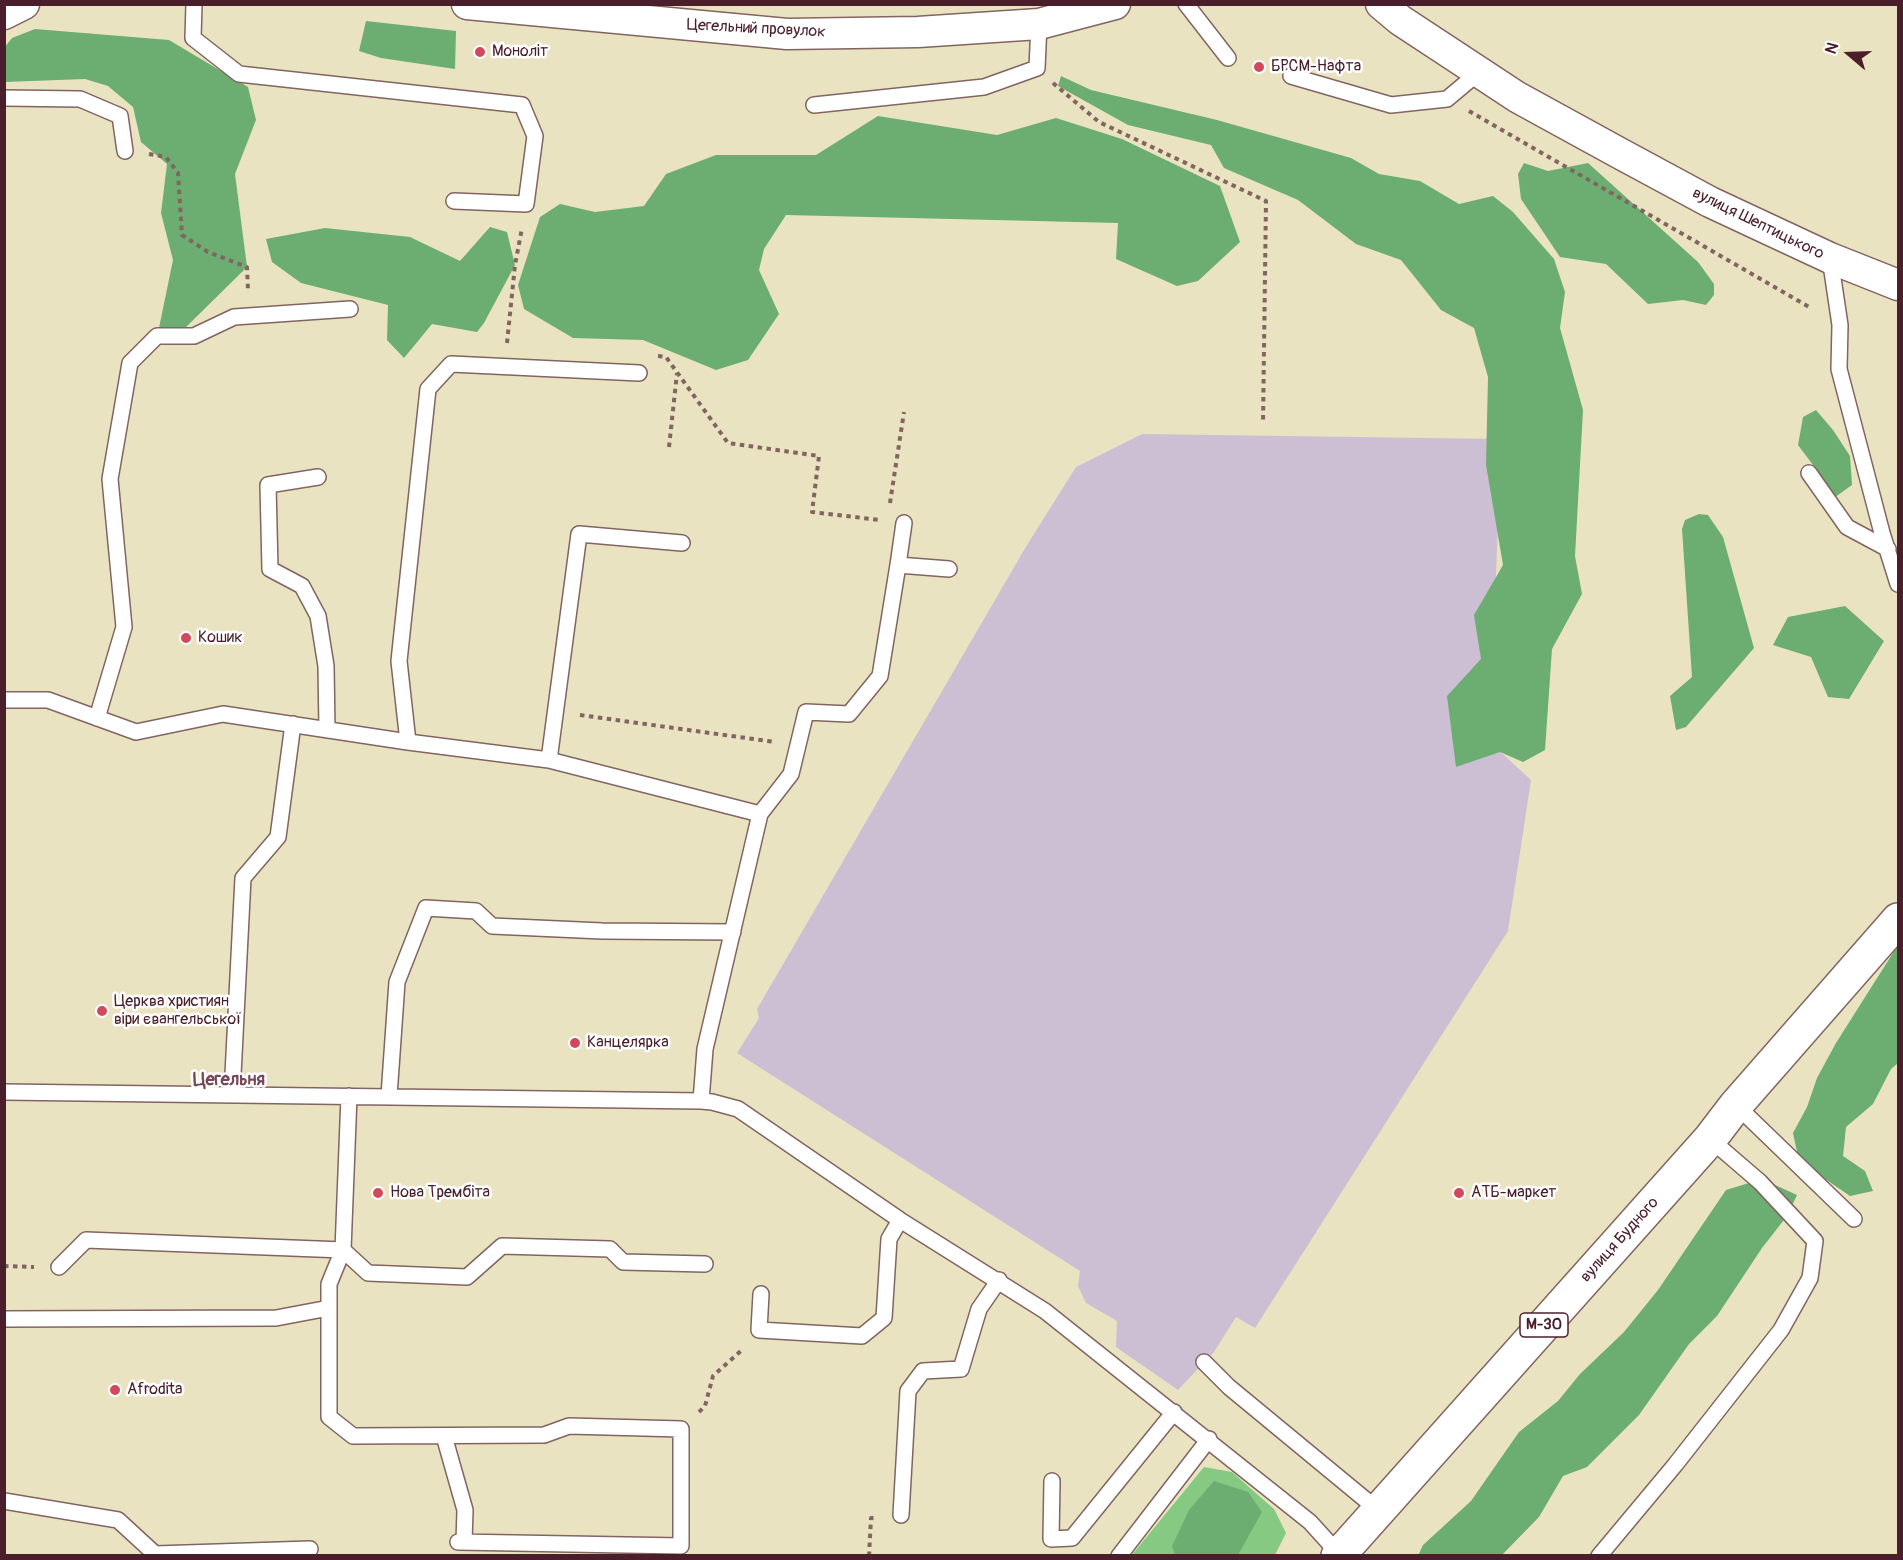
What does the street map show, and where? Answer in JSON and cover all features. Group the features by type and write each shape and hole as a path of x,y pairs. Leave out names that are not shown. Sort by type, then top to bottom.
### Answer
{"highway":[{"name":"вулиця Будного","path":"1339,1555 1710,1139 1736,1106 1899,920"}],"street":[{"path":"4,14 24,4"},
{"name":"Цегельний провулок","path":"467,4 621,12 787,34 918,32 1039,24 1115,4"},
{"name":"вулиця Шептицького","path":"1381,4 1400,20 1478,73 1522,100 1621,154 1710,202 1830,258 1899,285"}],"lane":[{"path":"194,4 193,38 239,74 522,105 535,136 526,204 454,201"},
{"path":"1186,4 1228,58"},
{"path":"814,105 984,87 1037,68 1039,24"},
{"path":"1290,76 1391,105 1447,99 1478,73"},
{"path":"4,98 80,99 120,116 125,151"},
{"path":"1830,258 1840,325 1839,369 1899,584"},
{"path":"97,718 124,627 110,479 130,363 157,336 194,336 234,317 350,309"},
{"path":"408,742 399,661 428,389 451,364 639,373"},
{"path":"1809,473 1847,527 1888,549"},
{"path":"318,477 268,485 270,569 302,586 318,616 326,666 327,730"},
{"path":"701,1101 705,1048 760,814 791,774 806,712 849,714 880,676 904,523"},
{"path":"549,760 579,534 682,543"},
{"path":"898,565 949,569"},
{"path":"4,700 48,700 136,732 223,714 408,742 549,760 760,814"},
{"path":"232,1094 243,878 278,837 292,724"},
{"path":"388,1096 396,982 426,908 476,911 492,927 733,932"},
{"path":"4,1092 701,1101 738,1109 900,1220 1046,1311 1310,1522 1339,1555"},
{"path":"349,1096 343,1250 329,1284 329,1417 353,1436 544,1435 569,1426 681,1429 681,1546 461,1542 465,1510 444,1436"},
{"path":"1736,1106 1854,1219"},
{"path":"1599,1556 1675,1465 1780,1330 1810,1278 1815,1241 1760,1182 1710,1139"},
{"path":"761,1294 759,1330 862,1336 884,1317 889,1239 900,1220"},
{"path":"58,1267 86,1240 343,1250 368,1273 456,1277 467,1277 502,1246 610,1249 623,1262 705,1264"},
{"path":"902,1515 908,1391 922,1371 961,1369 979,1309 999,1280"},
{"path":"4,1319 276,1318 329,1308"},
{"path":"1204,1362 1229,1387 1378,1510"},
{"path":"1052,1480 1051,1539 1072,1538 1174,1412"},
{"path":"1119,1556 1209,1439"},
{"path":"4,1501 118,1520 155,1554 310,1549"}],"path":[{"path":"1037,68 1099,122 1266,201 1263,423"},
{"path":"1447,99 1840,325"},
{"path":"125,151 166,157 178,173 182,235 208,252 247,267 249,315"},
{"path":"507,344 515,265 526,204"},
{"path":"669,447 677,372"},
{"path":"685,383 728,443 819,456 812,512 904,523"},
{"path":"888,521 904,412"},
{"path":"556,711 798,745"},
{"path":"681,1429 705,1406 713,1376 750,1343 759,1330"}],"shaded area":[{"path":"1142,434 1501,439 1490,742 1531,780 1508,931 1255,1328 1236,1317 1214,1352 1178,1390 1116,1347 1117,1321 1086,1303 1078,1286 1080,1271 737,1053 759,1018 757,1009 1027,545 1076,467"}],"green space":[{"path":"366,21 456,31 455,69 381,58 359,51"},
{"path":"35,29 169,40 248,87 256,120 235,174 247,267 180,333 159,328 173,260 161,213 167,164 141,142 133,107 108,86 85,79 5,82 4,48 12,38"},
{"path":"1061,76 1091,90 1217,120 1351,158 1379,174 1420,181 1459,204 1493,196 1513,212 1554,259 1565,292 1560,328 1583,410 1575,556 1582,594 1552,649 1545,750 1523,762 1500,752 1456,767 1447,696 1481,659 1474,615 1503,565 1486,465 1488,377 1474,328 1441,310 1401,260 1356,244 1298,200 1224,168 1211,145 1128,125 1058,86"},
{"path":"878,116 997,135 1056,118 1122,139 1220,186 1240,242 1198,281 1177,286 1116,259 1118,223 786,215 764,249 759,270 779,314 748,360 716,370 643,340 573,338 524,309 518,285 540,217 560,204 595,212 644,206 666,174 716,155 816,155"},
{"path":"1524,163 1548,171 1588,163 1698,262 1714,284 1714,295 1706,305 1683,300 1648,304 1606,264 1560,257 1521,199 1518,174"},
{"path":"490,227 507,232 515,265 484,323 477,332 432,324 404,358 387,340 388,305 301,283 272,262 266,239 325,228 410,237 460,261"},
{"path":"1816,410 1850,456 1852,485 1831,500 1828,489 1816,469 1798,445 1803,417"},
{"path":"1699,514 1708,515 1723,537 1754,648 1686,727 1676,730 1670,696 1692,677 1682,529 1685,520"},
{"path":"1845,606 1884,641 1849,699 1828,697 1811,657 1773,645 1788,617"},
{"path":"1898,945 1898,1063 1891,1069 1873,1104 1846,1127 1843,1156 1865,1171 1873,1191 1850,1196 1799,1161 1793,1133 1807,1107 1817,1078 1836,1043"},
{"path":"1762,1179 1797,1195 1787,1216 1762,1248 1717,1316 1689,1344 1639,1415 1587,1467 1563,1476 1539,1517 1502,1555 1418,1556 1423,1545 1471,1501 1519,1432 1558,1401 1580,1374 1624,1332 1658,1290 1726,1190"},
{"path":"1204,1467 1232,1472 1274,1509 1286,1533 1275,1555 1131,1556"},
{"path":"1214,1481 1248,1492 1262,1512 1238,1555 1175,1555 1172,1546 1189,1510"}],"place":[{"name":"Моноліт","path":"480,52"},
{"name":"БРСМ-Нафта","path":"1259,67"},
{"name":"Кошик","path":"186,638"},
{"name":"Церква християн віри євангельської","path":"102,1011"},
{"name":"Канцелярка","path":"575,1043"},
{"name":"Нова Трембіта","path":"378,1193"},
{"name":"АТБ-маркет","path":"1459,1193"},
{"name":"Afrodita","path":"115,1390"}],"district":[{"name":"Цегельня","path":"229,1080"}]}
